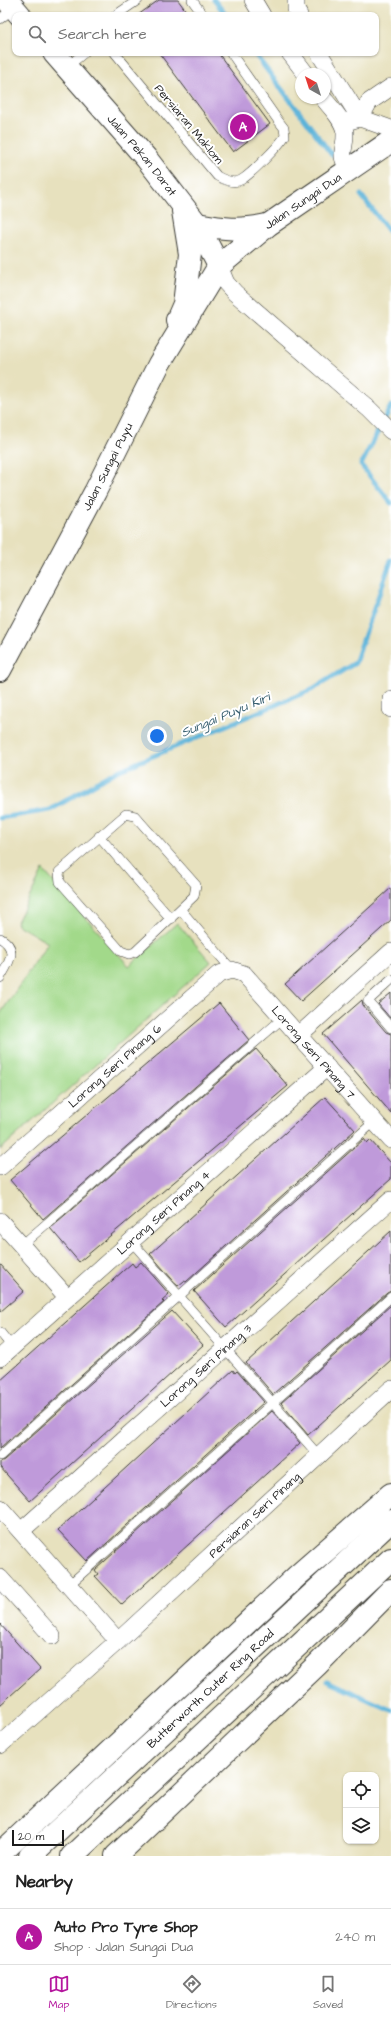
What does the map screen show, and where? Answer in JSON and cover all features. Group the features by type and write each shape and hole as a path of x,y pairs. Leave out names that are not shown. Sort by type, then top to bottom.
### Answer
{"main road":[{"name":"Jalan Pekan Darat","path":"61,60 146,158 197,224 219,266"},
{"name":"Jalan Sungai Dua","path":"219,266 268,225 391,141"},
{"path":"160,364 184,304 190,254 181,204"},
{"path":"197,224 245,230 268,225"},
{"name":"Jalan Sungai Puyu","path":"0,670 160,364 219,266"},
{"path":"0,1854 297,1576 391,1494"},
{"name":"Butterworth Outer Ring Road","path":"30,1856 391,1520"},
{"path":"76,1852 391,1559"},
{"path":"116,1856 317,1665 391,1590"}],"street":[{"path":"253,0 260,12"},
{"path":"296,0 297,12"},
{"path":"292,56 301,68"},
{"path":"321,56 360,118"},
{"path":"360,118 369,102 391,87"},
{"path":"328,104 342,122 345,134 341,153 343,161 349,170"},
{"path":"342,122 360,118 391,129"},
{"path":"219,266 226,283 235,293 369,409 391,431"},
{"path":"391,699 391,709"},
{"path":"298,1036 391,952"},
{"name":"Lorong Seri Pinang 7","path":"232,970 244,974 391,1140"},
{"name":"Lorong Seri Pinang 6","path":"0,1167 219,974 232,970"},
{"name":"Lorong Seri Pinang 4","path":"6,1352 327,1067"},
{"name":"Lorong Seri Pinang 3","path":"21,1531 391,1200"},
{"path":"0,1221 67,1297"},
{"name":"Persiaran Seri Pinang","path":"0,1745 118,1641 391,1389"},
{"path":"0,1508 118,1641"},
{"path":"0,1578 52,1636"}],"lane":[{"path":"120,12 138,0"},
{"path":"192,0 201,12"},
{"path":"61,60 74,56"},
{"name":"Persiaran Maklom","path":"117,56 217,176 227,181 240,181 279,146 285,136 284,128 278,118 232,56"},
{"path":"126,814 135,816 196,885 194,896 181,910 135,952 129,954 121,951 60,882 59,872 126,814"},
{"path":"99,836 171,919"},
{"path":"181,910 232,970"},
{"path":"0,938 6,941 12,951 12,957 0,978"},
{"path":"391,980 368,1001 391,1028"},
{"path":"22,1245 283,1018"},
{"path":"0,1456 179,1294 375,1121"},
{"path":"131,1241 179,1294 319,1456"},
{"path":"68,1585 272,1401 391,1297"},
{"path":"0,1332 6,1352"}],"green space":[{"path":"43,870 129,966 177,923 211,962 0,1150 0,1014 48,943 16,924"}],"building":[{"path":"159,0 178,0 187,12 142,12"},
{"path":"161,56 220,56 270,124 233,152"},
{"path":"391,888 391,920 301,1001 285,984"},
{"path":"391,993 391,1019 378,1004"},
{"path":"362,1000 363,1005 386,1032 391,1034 391,1113 323,1034"},
{"path":"219,1003 249,1040 43,1219 10,1180"},
{"path":"256,1049 288,1086 79,1262 50,1228"},
{"path":"325,1097 355,1130 186,1282 184,1281 178,1286 150,1254"},
{"path":"364,1139 367,1143 370,1140 391,1163 391,1179 226,1327 194,1291"},
{"path":"391,1231 391,1291 273,1394 246,1363"},
{"path":"141,1262 169,1294 162,1300 164,1302 0,1448 0,1381 132,1263 135,1267"},
{"path":"0,1264 24,1291 0,1312"},
{"path":"391,1305 391,1360 308,1435 281,1403"},
{"path":"172,1311 203,1345 30,1501 0,1467 0,1462"},
{"path":"233,1370 235,1373 237,1371 264,1402 87,1561 58,1530"},
{"path":"272,1411 300,1443 122,1605 95,1576 98,1574 95,1570"},
{"path":"0,1624 40,1669 0,1705"}],"waterway":[{"path":"214,0 224,12"},
{"path":"256,56 332,155"},
{"path":"361,195 391,234"},
{"name":"Sungai Puyu Kiri","path":"391,406 361,465 391,503"},
{"name":"Sungai Puyu Kiri","path":"0,818 50,810 115,772 311,690 355,663 391,560"},
{"path":"327,1681 391,1710"}],"place":[{"name":"Auto Pro Tyre Shop","path":"243,127"}]}
